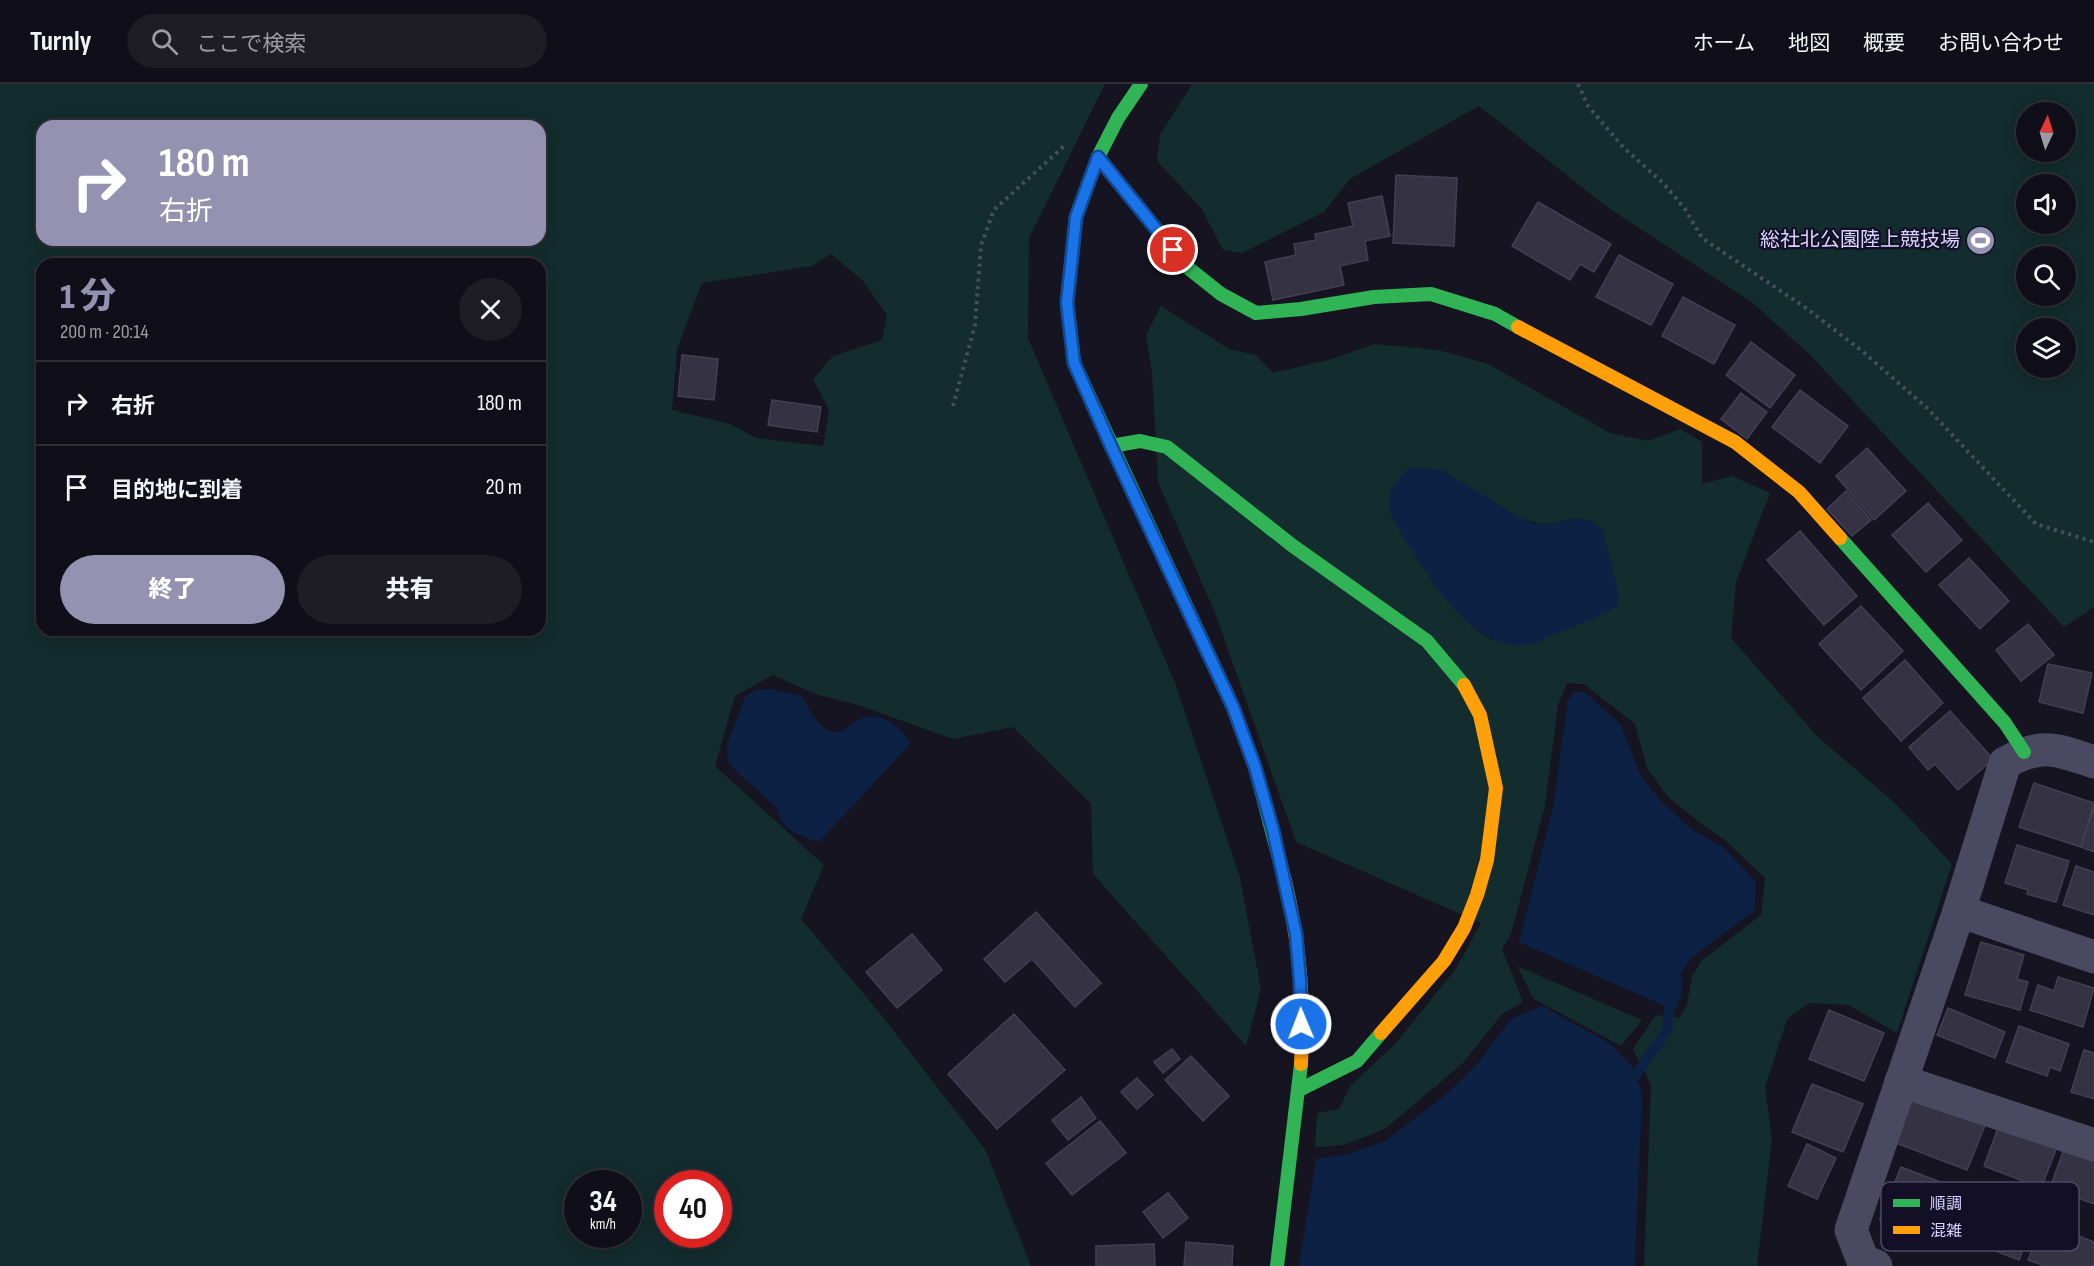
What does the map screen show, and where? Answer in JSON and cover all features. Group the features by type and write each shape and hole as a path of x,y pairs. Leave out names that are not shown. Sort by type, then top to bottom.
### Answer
{"street":[{"path":"1141,84 1118,118 1098,157 1076,217 1067,303 1074,363 1233,707 1258,778 1278,851 1296,934 1302,1046 1299,1090 1277,1266"},
{"path":"1098,157 1187,267 1221,294 1256,314 1374,297 1431,294 1495,314 1735,442 1799,492 2005,723 2024,752"},
{"path":"1111,446 1140,441 1167,447 1293,546 1427,641 1461,680 1480,715 1496,788 1487,860 1464,928 1444,962 1357,1061 1299,1090"},
{"path":"1876,1266 1863,1262 1851,1230 1959,911 2005,763 2024,752 2055,749 2094,762"},
{"path":"1959,911 2094,957"},
{"path":"1901,1082 2094,1145"}],"path":[{"path":"1578,84 1588,106 1623,147 1663,183 1685,209 1702,238 1806,308 1862,351 1927,408 2036,524 2094,542"},
{"path":"953,406 975,325 981,245 994,210 1064,147 1070,138"}],"green space":[{"path":"0,84 1105,84 1029,238 1028,338 1175,683 1240,878 1261,989 1246,1046 1093,874 1091,804 1013,727 953,739 855,704 815,694 773,675 735,696 715,766 824,865 801,919 879,1012 985,1149 1031,1266 0,1266","holes":["831,254 863,281 887,315 882,340 833,356 813,379 829,410 823,446 756,438 730,424 672,410 677,349 702,283 812,266"]},
{"path":"1192,84 2094,84 2094,607 2064,627 1811,356 1753,303 1607,207 1479,106 1350,179 1324,212 1242,253 1223,250 1201,208 1157,161 1160,135"},
{"path":"1161,306 1229,349 1256,355 1273,373 1332,359 1374,344 1438,350 1488,364 1610,433 1648,441 1680,429 1702,442 1702,484 1732,476 1770,493 1736,582 1731,638 1818,737 1896,804 1952,864 1897,1033 1848,1005 1809,1003 1787,1019 1765,1088 1772,1139 1757,1266 1644,1266 1651,1085 1633,1049 1656,1015 1679,1018 1687,1005 1692,976 1701,961 1761,915 1765,878 1726,841 1667,796 1647,768 1635,724 1584,684 1567,683 1558,705 1545,806 1511,934 1502,949 1523,1002 1502,1014 1463,1063 1385,1129 1344,1145 1315,1147 1317,1113 1339,1109 1350,1086 1395,1044 1455,970 1481,923 1296,842 1215,613 1158,482 1152,373 1146,335","holes":["1519,517 1548,524 1577,518 1495,641 1476,630 1447,601"]},
{"path":"1517,966 1642,1020 1621,1046 1534,999"}],"water":[{"path":"1409,468 1442,470 1534,524 1548,524 1577,518 1591,521 1603,531 1619,594 1618,605 1607,613 1530,644 1508,644 1487,636 1468,622 1450,604 1418,561 1394,522 1389,499 1394,486"},
{"path":"771,689 801,696 812,715 832,732 841,731 860,719 876,717 883,718 895,726 911,743 819,842 787,827 782,822 777,808 728,762 727,745 745,697 756,690"},
{"path":"1574,692 1585,692 1621,725 1639,772 1659,799 1692,830 1722,846 1756,882 1755,910 1691,958 1681,973 1682,992 1677,1009 1665,1006 1519,942 1553,807 1568,700"},
{"path":"1542,1006 1609,1043 1631,1065 1642,1092 1635,1266 1299,1266 1316,1159 1348,1154 1385,1141 1448,1093 1477,1064 1511,1019"}],"building":[{"path":"1396,175 1457,178 1454,246 1393,243"},
{"path":"1382,196 1390,236 1365,241 1368,260 1340,266 1344,285 1273,300 1265,262 1296,255 1294,244 1316,240 1315,234 1353,226 1348,203"},
{"path":"1538,202 1611,244 1594,272 1580,264 1570,280 1512,246"},
{"path":"1619,255 1673,284 1651,325 1596,297"},
{"path":"1683,297 1735,325 1714,364 1662,336"},
{"path":"1751,342 1795,375 1770,408 1726,375"},
{"path":"682,355 718,359 714,400 678,396"},
{"path":"1800,390 1848,426 1820,463 1772,427"},
{"path":"1741,393 1767,412 1747,439 1721,419"},
{"path":"772,400 821,407 817,432 768,425"},
{"path":"1867,448 1906,491 1874,520 1836,476"},
{"path":"1846,491 1871,520 1852,536 1827,509"},
{"path":"1928,503 1962,540 1926,572 1892,535"},
{"path":"1800,531 1857,596 1824,625 1767,560"},
{"path":"1969,558 2009,601 1980,629 1939,585"},
{"path":"1861,606 1903,651 1861,690 1819,644"},
{"path":"2028,624 2054,655 2021,681 1996,650"},
{"path":"1905,660 1943,703 1901,741 1863,698"},
{"path":"2048,664 2092,673 2083,713 2039,702"},
{"path":"1950,711 1993,759 1958,790 1935,764 1928,770 1909,747"},
{"path":"2034,783 2094,803 2081,847 2019,827"},
{"path":"2094,807 2094,852 2081,847"},
{"path":"2017,845 2069,861 2056,902 2027,894 2028,890 2005,883"},
{"path":"2076,866 2094,872 2094,915 2063,905"},
{"path":"1036,912 1101,983 1075,1007 1032,959 1005,982 984,959"},
{"path":"912,934 942,970 897,1008 866,972"},
{"path":"1981,942 2024,955 2017,979 2028,982 2020,1010 1965,995"},
{"path":"2058,977 2094,988 2083,1027 2030,1010 2038,985 2054,991"},
{"path":"1948,1008 2005,1032 1995,1058 1937,1035"},
{"path":"1829,1010 1884,1033 1864,1081 1809,1059"},
{"path":"1014,1014 1065,1070 997,1129 948,1074"},
{"path":"2019,1026 2069,1044 2060,1071 2050,1067 2047,1076 2006,1062"},
{"path":"1172,1049 1180,1059 1163,1073 1154,1062"},
{"path":"2084,1050 2094,1053 2094,1099 2071,1092"},
{"path":"1191,1056 1229,1096 1203,1121 1165,1080"},
{"path":"1137,1078 1153,1095 1137,1109 1121,1092"},
{"path":"1812,1084 1863,1104 1843,1152 1792,1132"},
{"path":"1914,1096 1986,1123 1967,1170 1896,1143"},
{"path":"1081,1097 1096,1118 1068,1140 1052,1120"},
{"path":"1100,1121 1126,1153 1072,1195 1046,1163"},
{"path":"1999,1125 2057,1147 2043,1182 2025,1182 1984,1166"},
{"path":"1807,1144 1836,1158 1817,1199 1788,1186"},
{"path":"2064,1149 2094,1161 2094,1204 2079,1199 2079,1182 2052,1182"},
{"path":"1901,1167 1940,1182 1895,1182"},
{"path":"1168,1193 1188,1218 1163,1238 1143,1212"},
{"path":"2079,1236 2094,1242 2094,1266 2045,1266 2028,1260 2032,1251 2079,1251"},
{"path":"1186,1242 1233,1246 1232,1266 1184,1266"},
{"path":"1154,1244 1155,1266 1096,1266 1096,1246"},
{"path":"1996,1251 2022,1251 2019,1260"}],"waterway":[{"path":"1628,1085 1667,1031 1671,994"}],"traffic: fast":[{"path":"1141,84 1118,118 1098,157 1076,217 1067,303 1074,363 1233,707 1255,767 1280,862"},
{"path":"1098,157 1187,267 1221,294 1256,313 1301,309 1374,297 1431,294 1495,314 1518,327"},
{"path":"1111,446 1140,441 1167,447 1293,546 1427,641 1464,685"},
{"path":"1840,538 2005,723 2024,752"},
{"path":"1299,1090 1357,1061 1381,1033"},
{"path":"1277,1266 1301,1064"}],"traffic: slow":[{"path":"1518,327 1735,442 1799,492 1840,538"},
{"path":"1381,1033 1444,961 1464,928 1487,860 1496,788 1480,715 1464,685"},
{"path":"1280,862 1299,962 1302,1013 1301,1064"}],"place":[{"name":"総社北公園陸上競技場","path":"1981,240"}],"route":[{"path":"1173,250 1098,157 1076,217 1067,303 1074,363 1233,707 1255,767 1273,830 1296,934 1301,1024"}]}
